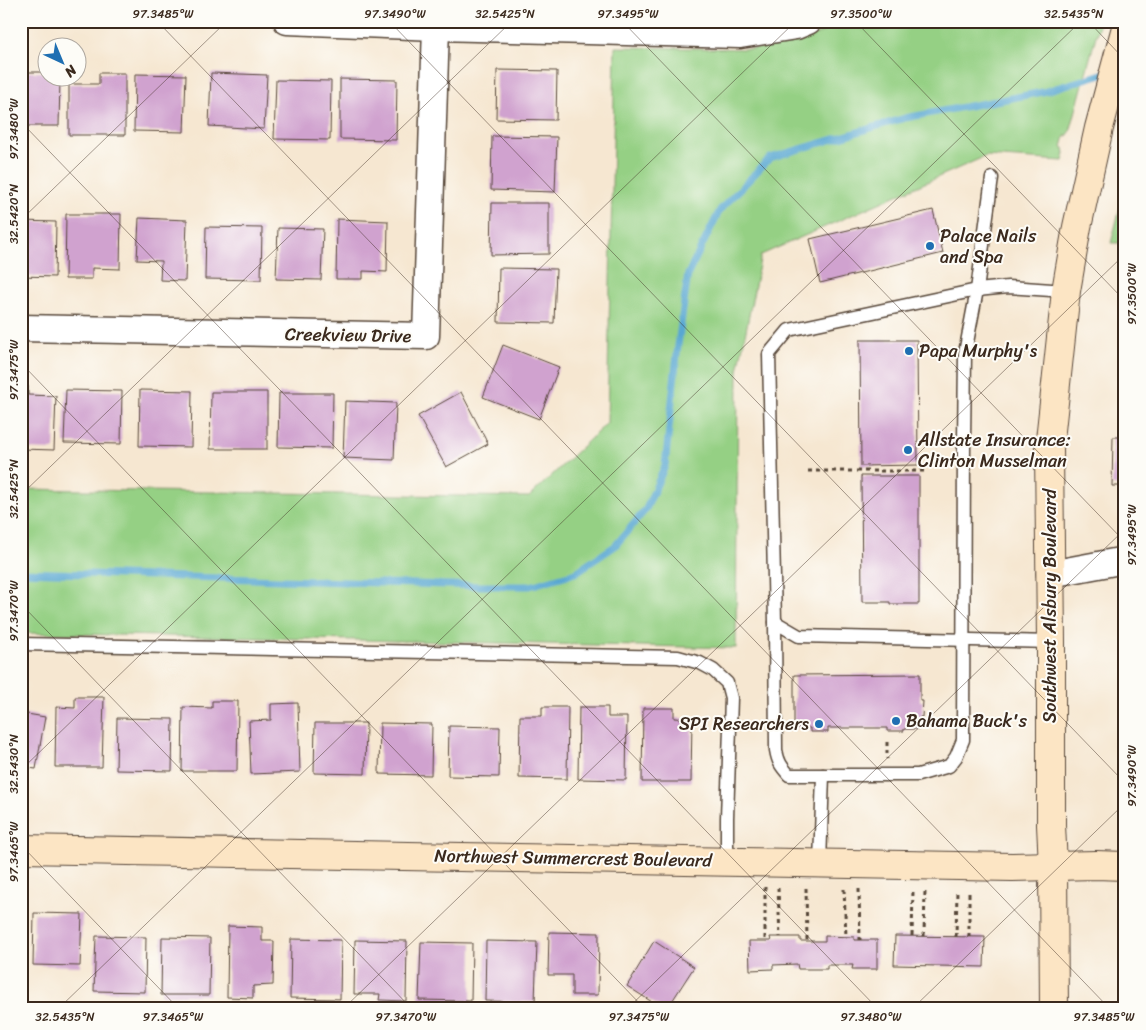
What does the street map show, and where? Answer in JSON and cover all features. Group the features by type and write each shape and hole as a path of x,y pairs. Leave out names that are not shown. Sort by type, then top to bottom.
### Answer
{"street":[{"path":"287,21 740,35 796,26 808,21"},
{"name":"Creekview Drive","path":"21,328 426,336 436,27"},
{"name":"Southwest Alsbury Boulevard","path":"1054,1009 1049,449 1066,291 1077,228 1098,128 1123,36"},
{"path":"1050,574 1125,560"},
{"name":"Northwest Summercrest Boulevard","path":"21,849 1012,866 1125,866"}],"lane":[{"path":"992,178 977,290 966,353 963,740 956,757 949,766 918,776 789,775 778,761 776,750 769,354 789,330 977,290 1008,286 1066,291"},
{"path":"775,622 799,636 1051,642"},
{"path":"21,644 678,657 700,663 713,670 727,683 731,698 727,818 728,861"},
{"path":"820,863 822,775"}],"path":[{"path":"925,439 949,439"},
{"path":"808,471 925,471"},
{"path":"887,742 887,762"},
{"path":"765,905 765,941"},
{"path":"779,906 780,937"},
{"path":"806,906 807,940"},
{"path":"845,906 846,937"},
{"path":"860,907 860,940"},
{"path":"912,936 913,908"},
{"path":"924,936 925,908"},
{"path":"956,908 956,937"},
{"path":"968,937 969,910"}],"green space":[{"path":"851,21 1100,21 1070,132 1065,136 1062,147 1065,153 1063,161 986,156 761,255 738,371 736,648 21,633 21,489 529,497 607,423 615,47 752,49 777,46 804,39"},
{"path":"1125,188 1125,243 1111,243"}],"building":[{"path":"497,70 557,71 556,120 496,119"},
{"path":"21,72 38,72 38,88 60,88 59,126 21,126"},
{"path":"99,73 125,73 125,135 69,135 69,88 88,88 88,84 99,84"},
{"path":"211,73 267,75 264,129 209,126"},
{"path":"135,74 186,75 184,132 134,131"},
{"path":"340,79 397,80 396,140 340,139"},
{"path":"276,80 331,81 330,140 274,139"},
{"path":"492,136 557,137 555,192 491,190"},
{"path":"492,203 549,203 549,254 491,255"},
{"path":"933,210 943,253 820,283 810,239"},
{"path":"66,214 121,214 120,269 92,268 92,279 65,279"},
{"path":"139,218 187,220 185,281 160,280 161,261 137,260"},
{"path":"337,219 388,221 387,272 363,271 363,279 336,279"},
{"path":"21,221 56,222 55,277 21,276"},
{"path":"206,227 262,228 261,280 205,279"},
{"path":"278,228 323,229 321,280 276,279"},
{"path":"499,268 556,269 554,323 498,322"},
{"path":"860,340 917,340 918,465 861,466"},
{"path":"503,345 559,367 539,419 483,397"},
{"path":"21,386 28,386 28,395 56,396 54,450 21,449"},
{"path":"66,390 122,391 121,444 64,443"},
{"path":"140,390 192,391 191,447 139,446"},
{"path":"211,392 267,392 267,449 210,449"},
{"path":"461,392 488,444 446,467 418,416"},
{"path":"279,393 333,393 332,448 278,447"},
{"path":"345,401 396,403 394,460 343,458"},
{"path":"1113,437 1125,437 1125,486 1112,486"},
{"path":"861,476 919,476 919,604 862,602"},
{"path":"920,674 920,701 923,701 920,729 887,731 887,728 828,728 828,732 810,732 810,728 794,728 794,675"},
{"path":"75,697 104,697 102,767 55,767 56,707 75,708"},
{"path":"212,701 238,701 237,771 182,771 183,707 212,708"},
{"path":"298,703 300,772 251,774 249,721 271,720 271,704"},
{"path":"542,707 568,707 567,779 519,778 520,716 542,716"},
{"path":"579,707 608,707 608,717 627,717 626,780 578,779"},
{"path":"643,708 674,708 674,718 692,719 691,782 642,782"},
{"path":"21,713 45,717 36,769 21,767"},
{"path":"117,718 173,719 172,771 116,770"},
{"path":"315,723 366,723 365,774 314,773"},
{"path":"380,723 432,724 431,775 379,774"},
{"path":"449,726 500,727 499,777 448,776"},
{"path":"34,913 82,914 80,966 33,965"},
{"path":"228,926 262,927 262,941 274,941 273,985 253,986 253,998 227,997"},
{"path":"549,932 599,933 598,995 572,995 572,975 548,975"},
{"path":"96,936 146,937 145,992 94,991"},
{"path":"825,936 854,937 854,940 877,940 877,969 852,969 853,965 827,965 827,969 798,969 797,964 773,965 773,969 750,970 749,941 771,941 770,937 800,937 800,941 825,941"},
{"path":"895,936 985,937 984,967 894,965"},
{"path":"162,937 210,938 209,995 161,995"},
{"path":"291,939 341,940 340,999 290,998"},
{"path":"355,940 407,941 406,1001 379,1000 380,994 354,994"},
{"path":"486,941 537,942 535,1002 485,1001"},
{"path":"654,941 694,967 667,1009 663,1009 627,986"},
{"path":"421,942 472,943 471,1001 419,1000"}],"waterway":[{"path":"21,572 482,586 530,586 575,573 615,546 646,509 665,466 688,274 720,210 770,158 905,118 1043,92 1108,72"}],"place":[{"name":"Palace Nails and Spa","path":"930,246"},
{"name":"Papa Murphy's","path":"909,351"},
{"name":"Allstate Insurance: Clinton Musselman","path":"908,450"},
{"name":"Bahama Buck's","path":"896,721"},
{"name":"SPI Researchers","path":"819,724"}]}
